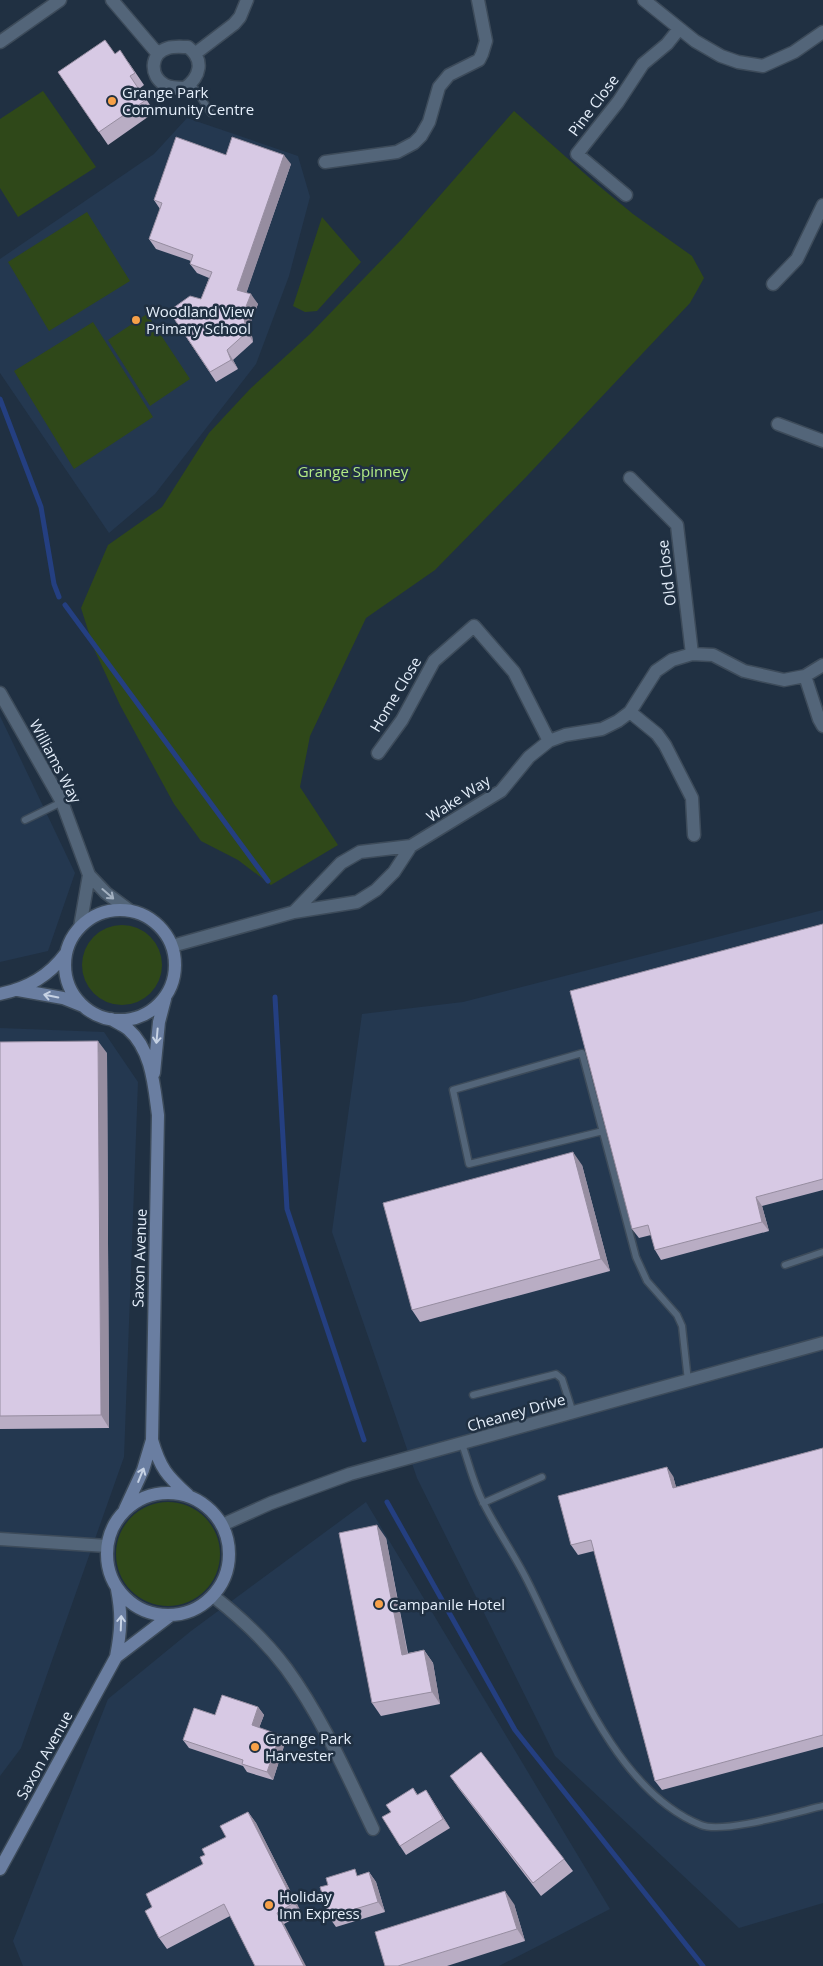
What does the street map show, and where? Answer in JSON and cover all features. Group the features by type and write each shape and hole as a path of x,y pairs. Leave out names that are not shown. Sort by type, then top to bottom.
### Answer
{"street":[{"path":"0,42 60,0"},
{"path":"112,0 158,54"},
{"path":"196,53 234,24 240,17 247,0"},
{"path":"324,162 397,152 414,143 421,136 429,122 439,87 449,75 479,60 482,54 486,41 478,0"},
{"path":"644,0 695,42 721,56 738,62 763,66 794,52 823,32"},
{"name":"Pine Close","path":"626,195 577,154 618,102 643,64 667,44 679,29"},
{"path":"177,47 188,47 196,53 199,62 197,75 191,84 185,88 175,88 166,86 159,80 153,63 158,54 167,48 177,47"},
{"path":"773,284 797,259 823,205"},
{"path":"778,424 823,441"},
{"name":"Old Close","path":"630,478 677,525 692,654"},
{"name":"Home Close","path":"378,754 402,720 434,661 474,626 514,672 549,741"},
{"name":"Wake Way","path":"172,946 294,912 358,902 376,890 388,878 411,846 501,791 529,757 549,741 565,735 602,729 630,712 656,671 672,660 692,654 713,654 744,671 784,680 806,676 823,665"},
{"path":"806,676 819,719 823,726"},
{"name":"Williams Way","path":"0,693 62,802 89,875 106,893 129,910"},
{"path":"630,712 657,734 665,745 692,798 694,835"},
{"name":"Wake Way","path":"294,912 341,863 360,852 411,846"},
{"path":"80,927 89,875"},
{"path":"0,994 18,990 45,976 57,966 67,952 72,939 80,927 94,916 112,910 129,910 148,917 162,929 172,946 176,963 173,979 166,995 155,1007 141,1016 126,1020 111,1019 96,1014 84,1006 63,998 18,990"},
{"path":"67,952 68,980 74,994 84,1006"},
{"name":"Saxon Avenue","path":"153,1078 159,1022 166,995"},
{"name":"Saxon Avenue","path":"111,1019 127,1029 141,1045 153,1078 158,1115 152,1440 157,1460 167,1476 189,1496"},
{"name":"Cheaney Drive","path":"222,1525 271,1503 350,1474 823,1343"},
{"name":"Saxon Avenue","path":"125,1509 143,1470 152,1440"},
{"path":"174,1492 202,1502 214,1512 222,1525 229,1543 229,1562 224,1580 213,1596 198,1607 181,1614 162,1615 144,1611 133,1605 117,1589 109,1573 106,1560 107,1546 112,1527 125,1509 140,1499 158,1493 174,1492"},
{"path":"0,1539 107,1546"},
{"name":"Saxon Avenue","path":"0,1869 116,1657 122,1627 117,1589"},
{"path":"213,1596 236,1614 265,1642 286,1668 319,1720 373,1829"},
{"name":"Saxon Avenue","path":"116,1657 171,1615"}],"lane":[{"path":"191,84 210,113"},
{"path":"25,820 62,802"},
{"path":"603,1131 469,1164 453,1090 582,1053 603,1131 636,1257 647,1281 677,1315 682,1326 688,1381"},
{"path":"785,1265 823,1252"},
{"path":"473,1394 556,1374 562,1379 573,1413"},
{"path":"462,1444 483,1503 527,1579 559,1648 612,1746 640,1780 669,1809 702,1826 734,1826 823,1806"},
{"path":"483,1503 542,1477"}],"shaded area":[{"name":"Woodland View Primary School","path":"187,118 298,156 310,197 289,276 256,364 155,494 109,533 0,373 0,259 154,154"},
{"path":"0,716 75,873 48,951 0,962"},
{"path":"823,910 823,1903 739,1928 555,1756 417,1478 332,1232 362,1014 463,1002"},
{"path":"0,1028 104,1032 138,1082 124,1457 21,1748 0,1776"},
{"path":"366,1502 610,1909 499,1966 23,1966 13,1941 108,1699 191,1631"}],"green space":[{"path":"43,91 96,167 18,217 0,188 0,119"},
{"name":"Grange Spinney","path":"514,111 633,214 692,256 704,278 690,303 527,476 435,570 366,618 310,736 300,787 338,845 271,885 238,860 201,841 174,804 120,705 94,649 81,608 108,545 162,507 209,433 250,389 310,334 401,240"},
{"path":"87,212 130,281 49,331 8,262"},
{"path":"322,217 361,262 317,311 305,312 293,306"},
{"path":"147,314 190,379 150,406 108,340"},
{"path":"93,322 153,417 74,469 14,371"},
{"path":"122,925 137,928 150,937 159,950 162,965 159,980 150,993 137,1002 122,1005 107,1002 94,993 85,980 82,965 85,950 94,937 107,928"},
{"path":"168,1502 188,1506 205,1517 216,1534 220,1554 216,1574 205,1591 188,1602 168,1606 148,1602 131,1591 120,1574 116,1554 120,1534 131,1517 148,1506"}],"building":[{"name":"Grange Park Community Centre","path":"105,40 115,54 120,50 135,73 130,76 146,100 99,132 58,72"},
{"path":"176,137 226,155 232,137 284,155 237,290 251,294 243,314 247,332 227,350 231,360 210,372 169,311 190,296 201,299 212,272 190,264 193,255 149,239 162,203 154,200"},
{"path":"823,924 823,1179 756,1197 762,1222 655,1250 648,1225 632,1229 570,991"},
{"path":"98,1041 101,1415 0,1416 0,1042"},
{"path":"573,1152 601,1259 412,1310 383,1203"},
{"path":"823,1448 823,1735 655,1781 591,1540 571,1545 558,1496 667,1467 673,1488"},
{"name":"Campanile Hotel","path":"377,1525 402,1655 424,1650 432,1692 372,1703 339,1533"},
{"path":"222,1695 258,1707 252,1725 280,1735 267,1772 242,1764 243,1760 183,1740 194,1708 215,1715"},
{"path":"481,1752 564,1859 533,1883 450,1776"},
{"path":"413,1788 417,1795 426,1790 443,1819 400,1846 382,1817 391,1812 386,1805"},
{"path":"248,1812 294,1903 277,1913 304,1966 255,1966 224,1904 159,1938 145,1911 152,1907 146,1894 203,1864 200,1857 205,1855 202,1849 226,1837 220,1826"},
{"path":"355,1869 357,1876 369,1872 378,1902 329,1917 320,1887 328,1885 326,1878"},
{"path":"505,1891 517,1929 398,1966 385,1966 375,1932"}],"waterway":[{"path":"0,399 41,507 54,584 59,597"},
{"path":"65,605 268,881"},
{"path":"275,997 287,1209 364,1440"},
{"path":"387,1502 515,1730 703,1966"}],"place":[{"name":"Grange Park Community Centre","path":"112,101"},
{"name":"Woodland View Primary School","path":"136,320"},
{"name":"Campanile Hotel","path":"379,1604"},
{"name":"Grange Park Harvester","path":"255,1747"},
{"name":"Holiday Inn Express","path":"269,1905"}]}
